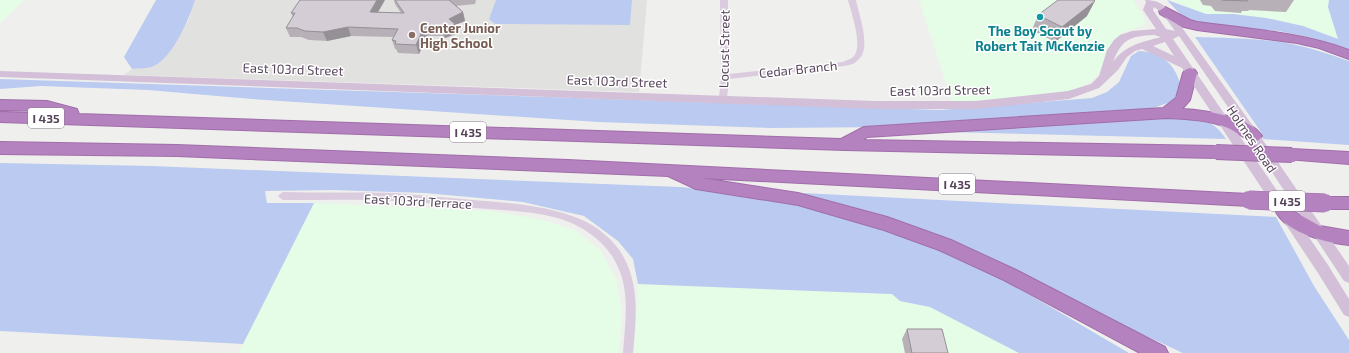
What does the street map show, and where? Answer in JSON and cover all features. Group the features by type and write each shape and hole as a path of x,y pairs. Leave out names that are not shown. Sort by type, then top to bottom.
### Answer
{"highway":[{"path":"1165,10 1185,23 1212,30 1297,38 1323,45 1349,55"},
{"path":"1180,32 1265,34"},
{"path":"1167,113 1183,100 1188,69"},
{"path":"0,105 48,106 93,119"},
{"path":"844,145 864,132 1167,113 1202,114 1221,118 1240,126 1254,136"},
{"name":"I 435","path":"0,117 844,145 1216,152 1349,158"},
{"name":"I 435","path":"0,148 70,148 231,152 665,169 1249,200 1349,203"},
{"path":"665,169 696,184 771,194 858,216 945,245 1010,275 1158,353"},
{"path":"1284,212 1299,224 1319,232 1349,238"}],"street":[{"name":"Locust Street","path":"723,98 725,77 724,0"},
{"name":"Cedar Branch","path":"725,77 844,64 858,58 862,50 852,0"},
{"name":"Holmes Road","path":"1349,277 1254,136 1165,10 1151,1 1148,10 1349,311"},
{"name":"East 103rd Street","path":"1104,76 1106,65 1118,40 1128,33 1165,35 1180,32"},
{"name":"East 103rd Street","path":"0,74 723,98 876,105 976,105 1069,95 1095,86 1114,68 1123,55 1131,49 1143,46 1165,35"},
{"path":"1143,46 1155,50 1188,69"},
{"name":"East 103rd Terrace","path":"283,196 396,198 500,206 552,214 579,223 594,232 608,244 618,257 626,273 630,291 631,306 628,353"}],"shaded area":[{"path":"0,0 25,0 0,23"},
{"path":"156,0 195,0 189,17 168,55 152,67 132,69 124,57"},
{"name":"Center Junior High School","path":"195,0 647,0 639,92 124,75 132,69 154,66 188,21"},
{"path":"496,0 632,0 630,25 495,24 489,19"},
{"path":"919,0 1133,0 1143,15 1146,24 1122,33 1116,39 1106,64 1098,75 1077,89 989,100 952,102"},
{"path":"1167,0 1206,14 1233,14 1266,18 1303,26 1338,39 1328,7 1329,0 1349,0 1349,50 1308,37 1279,31 1200,25 1180,14"},
{"path":"1170,0 1329,0 1328,7 1339,39 1303,26 1266,18 1233,14 1206,14"},
{"path":"1195,37 1276,41 1326,53 1349,61 1349,145 1263,139 1261,132"},
{"path":"1139,51 1155,54 1167,61 1172,66 1179,79 1181,87 1173,101 1148,110 987,119 889,127 771,128 598,122 252,99 148,90 41,86 0,89 0,79 940,110 1092,98 1107,92 1119,82 1131,56"},
{"path":"1174,117 1203,120 1215,126 1226,139 947,132"},
{"path":"0,163 152,166 680,187 755,197 832,213 907,236 943,250 1015,286 1129,353 1019,353 930,307 900,301 892,294 638,284 633,259 618,241 584,216 523,202 425,193 332,190 265,191 267,203 314,203 243,344 0,331"},
{"path":"783,192 1276,217 1314,286 1349,340 1349,353 1183,353 1133,330 966,246"},
{"path":"314,203 493,211 543,220 575,230 601,251 616,279 622,311 619,353 238,353"},
{"path":"638,284 892,294 900,301 930,307 1019,353 634,353"}],"building":[{"name":"Center Junior High School","path":"300,0 377,0 370,12 404,13 395,0 449,0 463,12 449,19 455,24 443,30 440,27 424,27 416,45 395,44 396,41 392,40 398,29 348,27 323,32 286,28 295,13 291,13"},
{"path":"1058,0 1095,1 1062,27 1038,15"},
{"path":"1222,0 1247,0 1248,1"},
{"path":"907,329 942,329 948,353 912,353"}],"place":[{"name":"The Boy Scout by Robert Tait McKenzie","path":"1040,17"},
{"name":"Center Junior High School","path":"412,35"}]}
